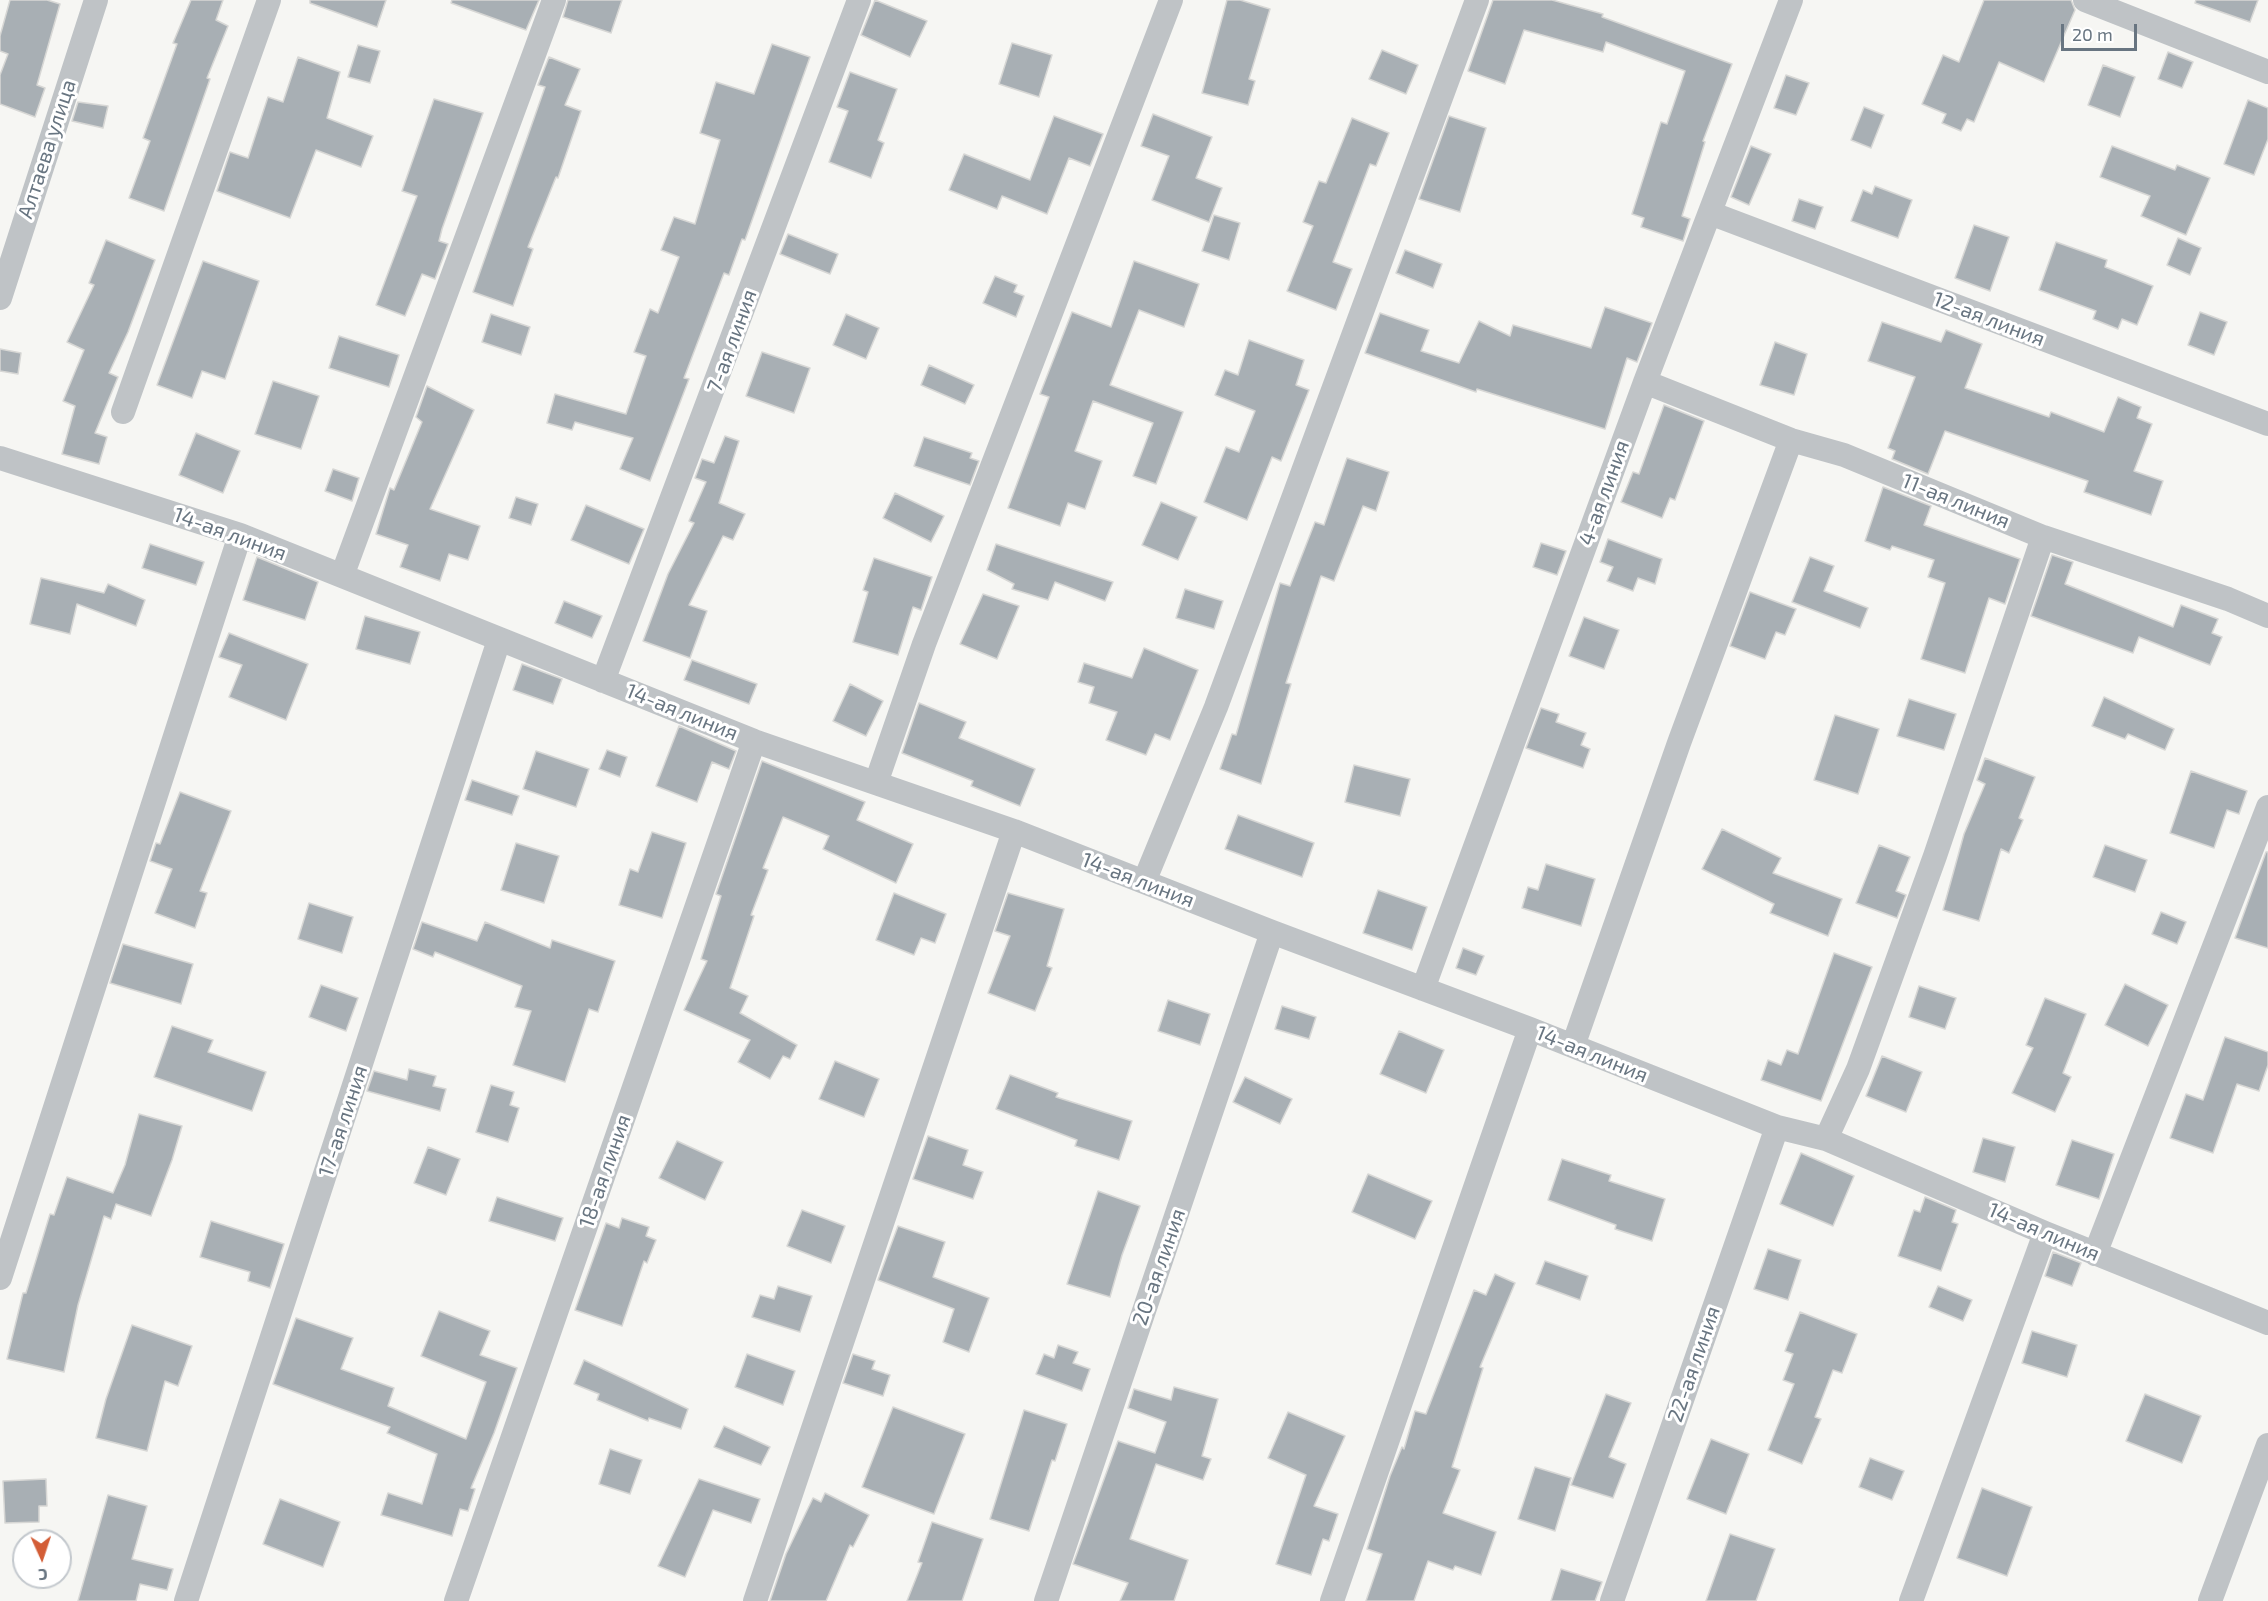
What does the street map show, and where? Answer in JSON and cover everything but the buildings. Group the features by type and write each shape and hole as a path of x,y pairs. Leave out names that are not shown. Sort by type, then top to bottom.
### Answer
{"street":[{"name":"Алтаева улица","path":"0,298 96,0"},
{"path":"123,412 269,0"},
{"path":"342,576 554,0"},
{"name":"7-ая линия","path":"603,681 859,0"},
{"path":"876,783 924,644 1171,0"},
{"path":"1144,882 1220,696 1477,0"},
{"name":"4-ая линия","path":"1423,989 1645,382 1791,0"},
{"path":"2099,2 2268,72"},
{"name":"12-ая линия","path":"1710,213 2268,424"},
{"name":"11-ая линия","path":"1645,382 1791,440 1845,455 2043,537 2228,599 2268,616"},
{"path":"1574,1046 1679,743 1791,440"},
{"name":"14-ая линия","path":"0,458 240,535 754,741 1014,831 1272,932 1574,1046 1777,1128 1826,1138 2095,1254 2268,1323"},
{"path":"0,1278 240,535"},
{"path":"1826,1138 1858,1069 1931,868 2043,537"},
{"name":"17-ая линия","path":"186,1601 499,640"},
{"name":"18-ая линия","path":"456,1601 754,741"},
{"path":"2095,1254 2268,807"},
{"path":"755,1601 1014,831"},
{"name":"20-ая линия","path":"1046,1601 1272,932"},
{"path":"1332,1601 1530,1029"},
{"name":"22-ая линия","path":"1612,1601 1777,1128"},
{"path":"1911,1601 2045,1233"},
{"path":"2210,1601 2268,1445"}]}
